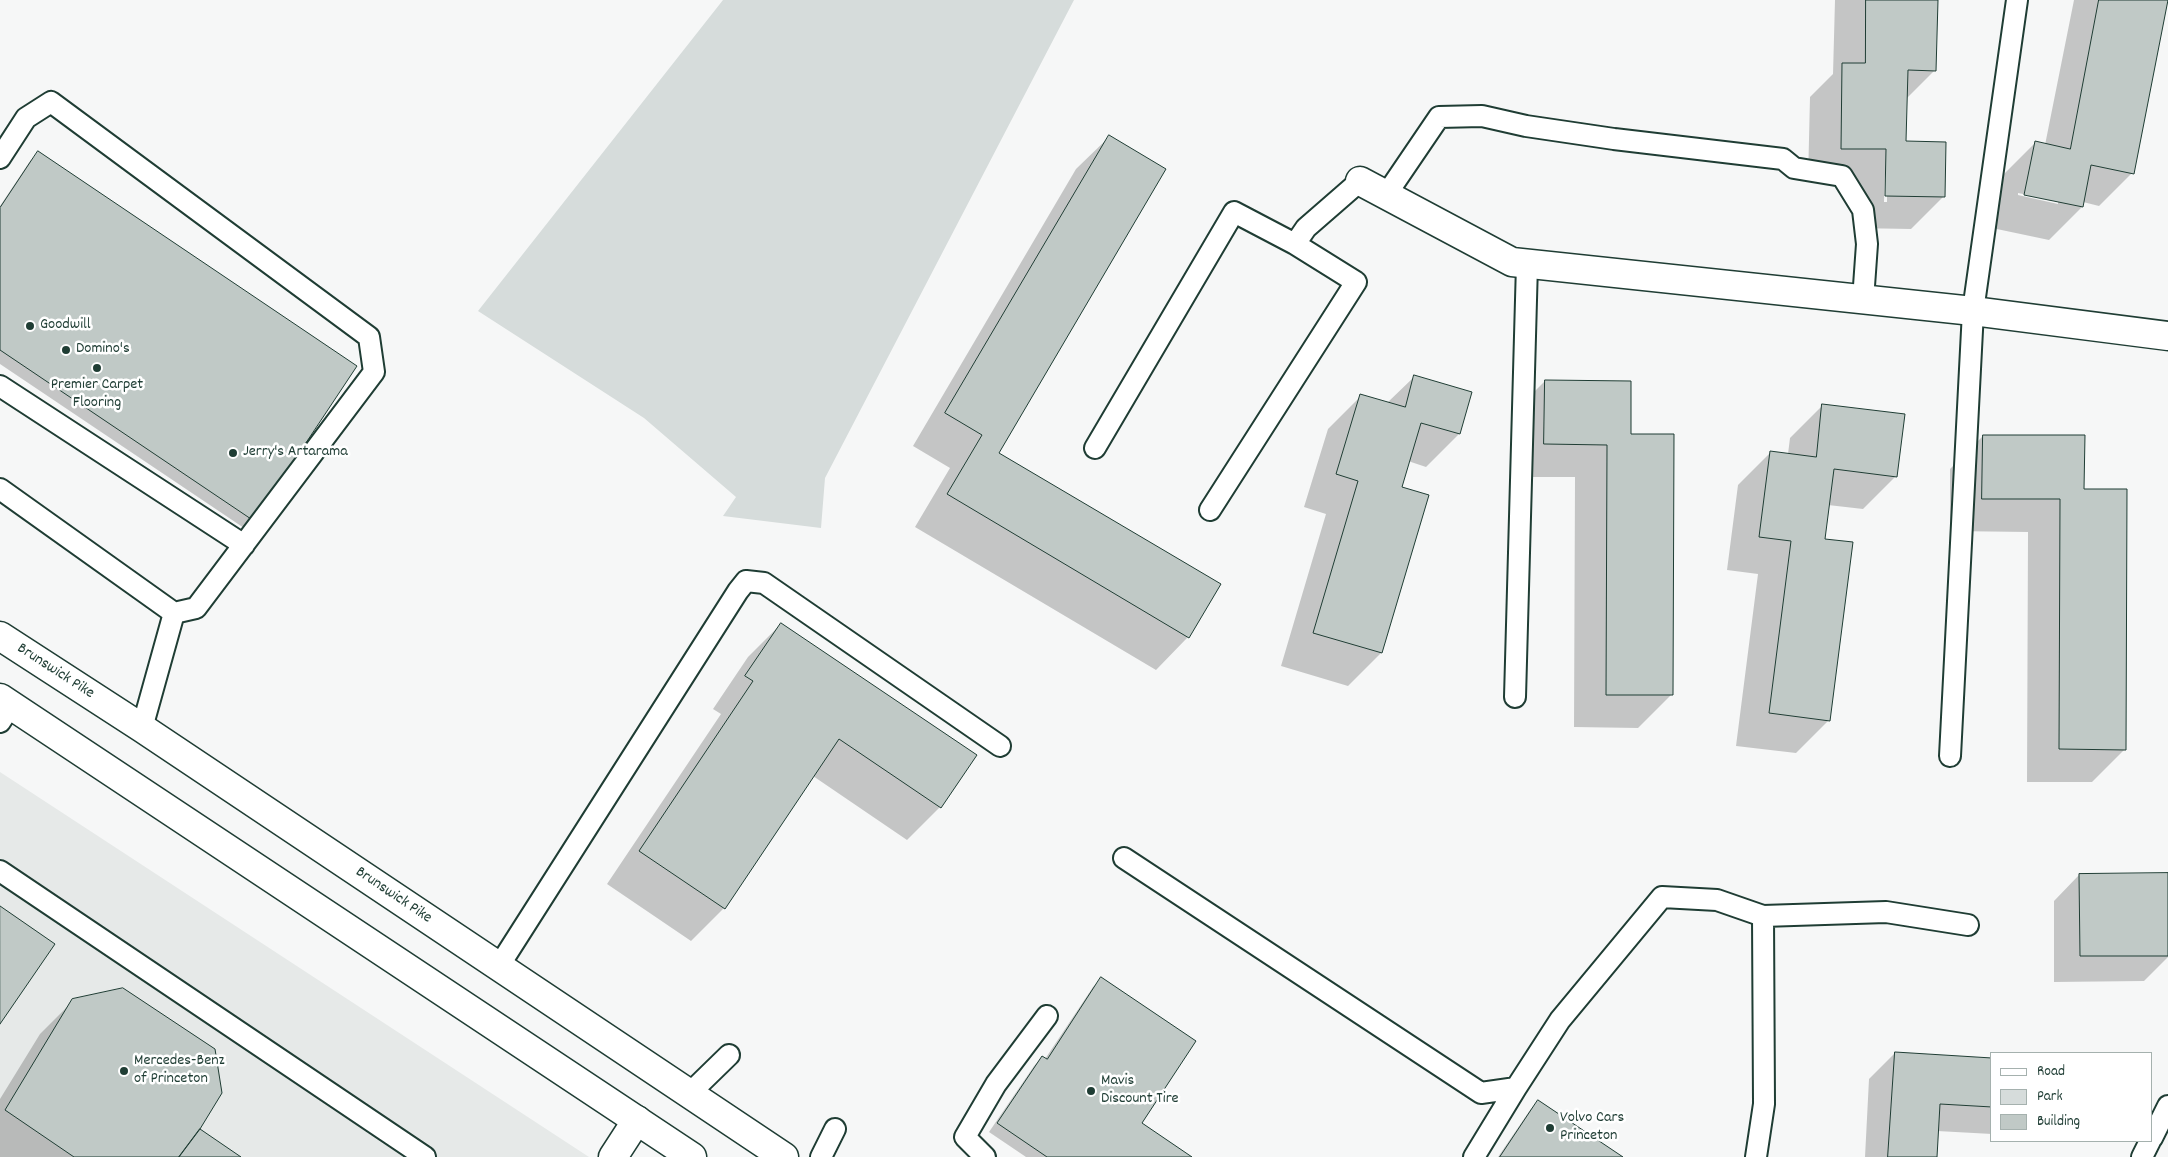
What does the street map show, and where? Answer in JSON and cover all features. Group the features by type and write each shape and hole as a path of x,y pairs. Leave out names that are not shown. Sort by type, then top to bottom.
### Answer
{"main road":[{"path":"1360,181 1512,262 1973,311 2168,336"},
{"name":"Brunswick Pike","path":"0,636 142,728 784,1157"},
{"path":"4,708 692,1157"},
{"path":"613,1157 637,1120"}],"lane":[{"path":"1950,756 1973,311 2017,0"},
{"path":"0,158 26,118 52,102 369,337 374,372 196,608 174,613 0,489"},
{"path":"1386,195 1439,117 1482,116 1526,126 1614,139 1783,159 1794,168 1842,176 1863,210 1867,244 1863,300"},
{"path":"1295,244 1306,228 1360,181"},
{"path":"1095,448 1234,212 1295,244 1356,282 1210,510"},
{"path":"1515,697 1527,264"},
{"path":"0,386 244,545"},
{"path":"499,966 746,581 764,583 1000,746"},
{"path":"142,728 174,613"},
{"path":"1124,858 1481,1093 1516,1088"},
{"path":"0,871 425,1157"},
{"path":"1474,1157 1560,1020 1662,897 1717,900 1763,916 1886,912 1968,926"},
{"path":"1756,1157 1764,1104 1763,916"},
{"path":"985,1157 965,1137 996,1084 1047,1016"},
{"path":"689,1094 729,1055"},
{"path":"2153,1135 2168,1106"},
{"path":"821,1157 835,1129"},
{"path":"2142,1157 2150,1142"}],"shaded area":[{"path":"0,772 589,1157 0,1157"}],"green space":[{"path":"723,0 1074,0 825,478 821,528 723,516 736,497 644,418 478,311"}],"building":[{"path":"1866,0 1938,0 1936,71 1908,70 1906,141 1946,142 1945,197 1885,196 1886,149 1841,149 1842,63 1865,63"},
{"path":"2099,0 2168,0 2134,174 2091,165 2083,207 2024,195 2035,141 2070,149"},
{"path":"1109,135 1166,169 999,453 1221,584 1189,638 947,494 982,435 945,413"},
{"path":"38,151 357,366 254,521 0,350 0,208"},
{"path":"1414,375 1472,392 1460,434 1421,423 1402,487 1429,495 1382,653 1313,633 1358,481 1336,474 1360,394 1405,407"},
{"path":"1545,380 1631,381 1631,434 1674,434 1673,695 1606,695 1607,445 1544,444"},
{"path":"1822,404 1905,414 1897,477 1834,469 1825,539 1853,542 1830,721 1769,713 1791,541 1759,537 1770,451 1816,457"},
{"path":"1983,435 2085,435 2084,489 2127,489 2126,750 2059,749 2060,499 1982,499"},
{"path":"781,623 977,755 941,808 839,739 725,909 639,851 753,681 745,676"},
{"path":"2168,873 2168,956 2080,956 2079,874"},
{"path":"0,906 55,944 0,1024"},
{"name":"Mavis Discount Tire","path":"1101,977 1196,1041 1142,1123 1192,1157 1047,1157 997,1123 1042,1056 1047,1059"},
{"name":"Mercedes-Benz of Princeton","path":"123,988 215,1049 222,1093 200,1129 179,1157 74,1157 5,1110 72,999"},
{"path":"1895,1052 1990,1058 1990,1107 1940,1104 1937,1157 1888,1157"},
{"name":"Volvo Cars Princeton","path":"1538,1100 1623,1157 1500,1157"},
{"path":"200,1129 241,1157 179,1157"}],"place":[{"name":"Goodwill","path":"30,326"},
{"name":"Domino's","path":"66,350"},
{"name":"Premier Carpet Flooring","path":"97,368"},
{"name":"Jerry's Artarama","path":"233,453"},
{"name":"Mercedes-Benz of Princeton","path":"124,1071"},
{"name":"Mavis Discount Tire","path":"1091,1091"},
{"name":"Volvo Cars Princeton","path":"1550,1128"}]}
